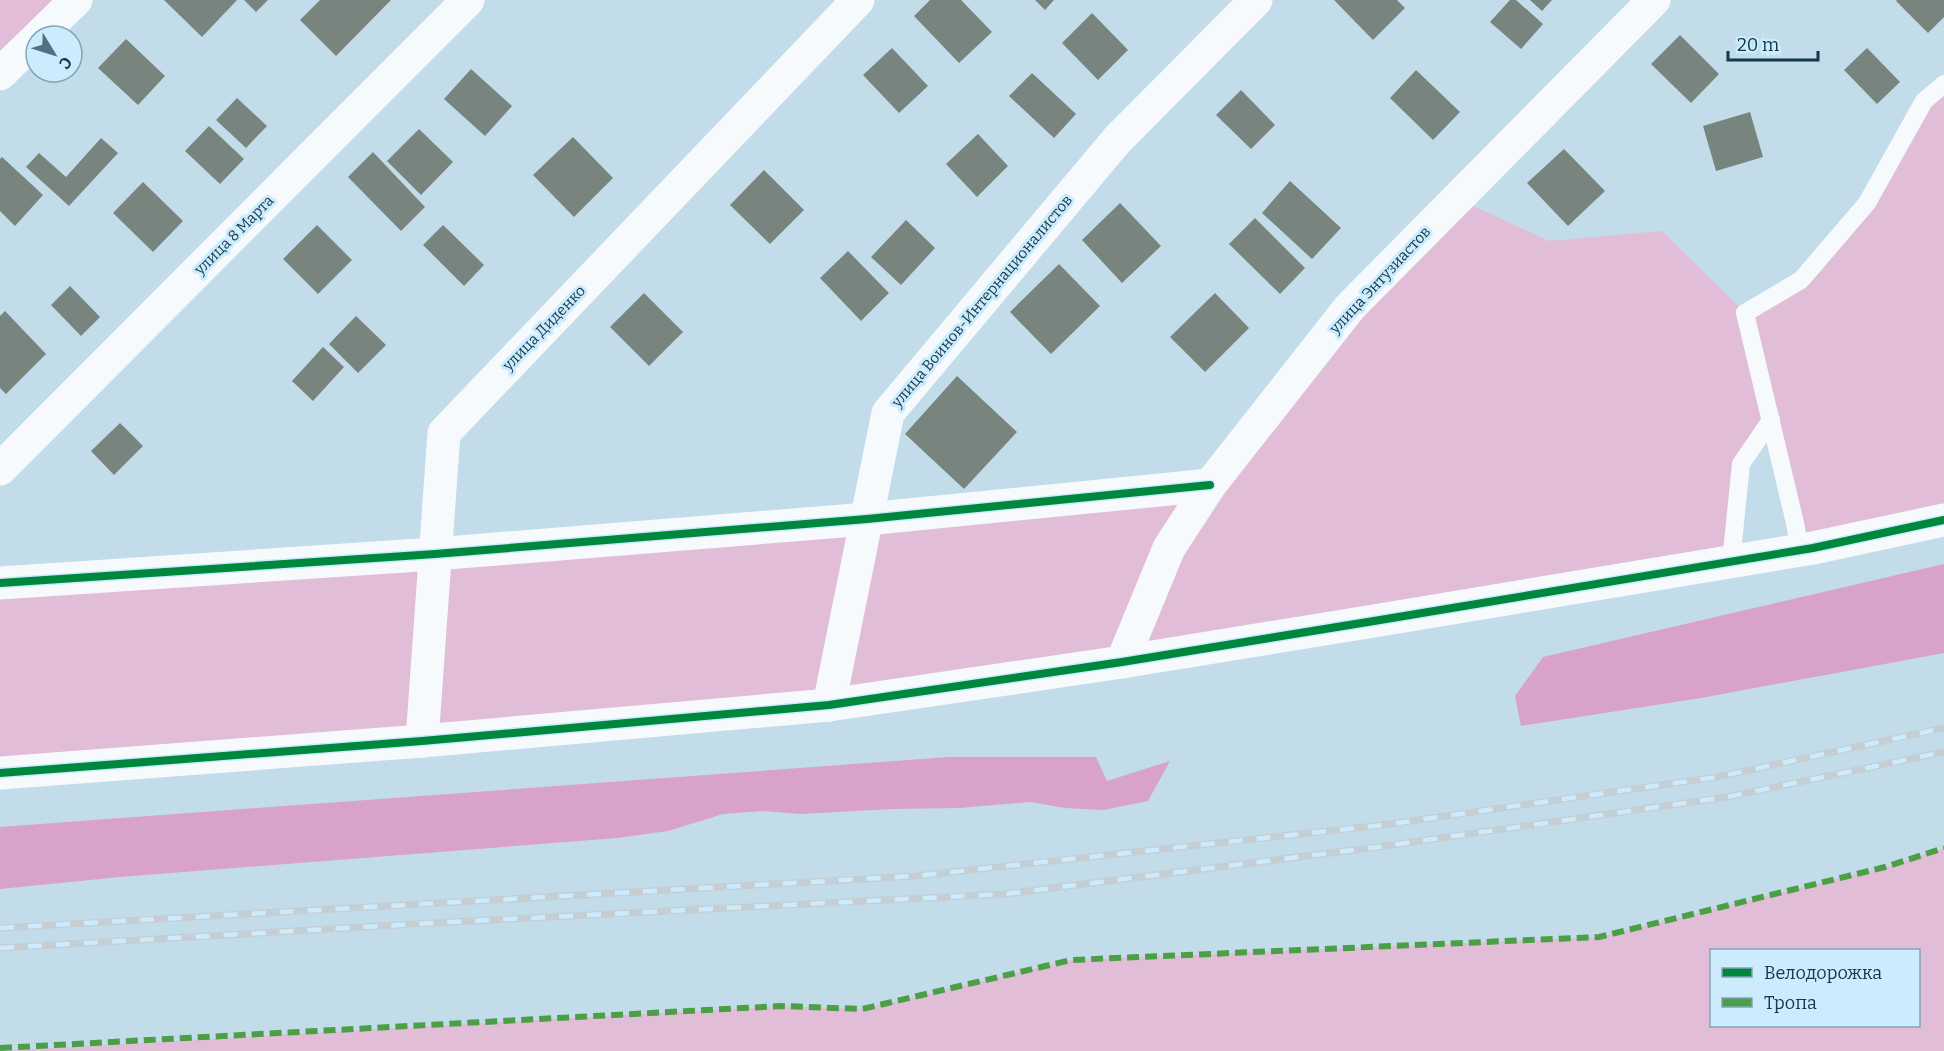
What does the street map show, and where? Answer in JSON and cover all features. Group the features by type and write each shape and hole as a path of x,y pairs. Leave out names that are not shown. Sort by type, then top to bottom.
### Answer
{"street":[{"path":"52,24 76,0"},
{"name":"улица 8 Марта","path":"0,469 468,0"},
{"name":"улица Диденко","path":"422,741 444,433 858,0"},
{"name":"улица Воинов-Интернационалистов","path":"830,705 888,413 1117,140 1256,0"},
{"name":"улица Энтузиастов","path":"1122,662 1169,548 1210,485 1350,307 1654,0"},
{"path":"0,74 24,51"},
{"path":"0,583 435,554 867,519 1210,485"},
{"path":"0,773 422,741 830,705 1122,662 1731,562 1944,520"}],"lane":[{"path":"1800,550 1796,523 1745,314 1801,280 1867,203 1924,101 1944,84"},
{"path":"1731,562 1741,464 1771,420"}],"shaded area":[{"path":"0,0 76,0 51,24 24,24 24,51 0,74"},
{"path":"1944,84 1944,520 1800,550 1770,422 1741,464 1731,562 1122,662 0,772 0,583 1209,485 1458,199 1549,241 1662,231 1745,313 1801,280"},
{"path":"1944,564 1944,653 1701,698 1521,726 1515,696 1543,657"},
{"path":"949,757 1096,757 1107,781 1170,761 1148,801 1103,810 1065,808 1031,802 959,808 801,814 763,811 723,814 668,831 617,838 120,877 0,889 0,827"},
{"path":"1944,848 1944,1051 0,1051 781,1006 862,1009 1071,960 1599,937 1885,867"}],"building":[{"path":"164,0 237,0 202,37"},
{"path":"244,0 268,0 256,12"},
{"path":"320,0 391,0 336,56 300,20"},
{"path":"930,0 961,0 992,32 959,63 914,16"},
{"path":"1035,0 1054,0 1045,10"},
{"path":"1334,0 1397,0 1405,8 1373,40"},
{"path":"1510,0 1516,0 1543,24 1521,49 1490,22"},
{"path":"1530,0 1552,0 1542,11"},
{"path":"1897,0 1944,0 1944,17 1928,33"},
{"path":"1092,13 1128,50 1098,80 1062,43"},
{"path":"1680,35 1719,74 1691,103 1651,64"},
{"path":"126,39 165,76 138,105 98,68"},
{"path":"892,48 928,86 899,113 863,75"},
{"path":"1867,48 1900,82 1877,104 1844,70"},
{"path":"471,69 512,106 485,136 444,99"},
{"path":"1416,70 1460,112 1433,140 1390,98"},
{"path":"1032,73 1076,114 1054,138 1009,96"},
{"path":"1241,90 1275,125 1251,149 1216,115"},
{"path":"237,98 267,126 246,148 216,120"},
{"path":"1750,112 1763,157 1716,171 1703,126"},
{"path":"209,126 244,159 220,184 185,151"},
{"path":"419,129 453,162 421,195 387,161"},
{"path":"978,134 1008,166 977,197 946,164"},
{"path":"573,137 613,178 574,217 533,175"},
{"path":"101,138 118,153 69,206 26,167 39,153 66,177"},
{"path":"1564,149 1605,191 1568,226 1527,183"},
{"path":"373,152 425,207 401,231 348,177"},
{"path":"2,157 43,195 15,226 0,211 0,159"},
{"path":"764,170 804,210 770,244 730,205"},
{"path":"1290,181 1341,228 1312,259 1262,213"},
{"path":"143,182 183,221 153,252 113,213"},
{"path":"1120,203 1161,246 1122,283 1082,240"},
{"path":"1255,218 1305,268 1280,294 1229,244"},
{"path":"906,220 935,248 901,285 871,257"},
{"path":"317,225 352,260 318,294 283,259"},
{"path":"443,225 484,265 464,286 423,245"},
{"path":"848,251 889,293 861,321 820,278"},
{"path":"1059,264 1100,306 1051,354 1010,312"},
{"path":"70,286 100,317 81,336 51,305"},
{"path":"644,293 683,332 649,366 610,327"},
{"path":"1215,293 1249,328 1205,372 1170,337"},
{"path":"5,311 46,354 6,394 0,388 0,316"},
{"path":"356,316 386,345 358,373 329,344"},
{"path":"323,347 344,367 313,401 292,381"},
{"path":"957,376 1017,432 964,489 905,434"},
{"path":"120,423 143,446 114,475 91,451"}],"railway":[{"path":"0,928 915,876 1383,825 1717,777 1944,728"},
{"path":"0,948 450,922 1005,894 1378,847 1727,797 1944,752"}],"marked path":[{"path":"0,1048 781,1006 862,1009 1071,960 1599,937 1885,867 1944,848"}],"cycle path":[{"path":"0,583 435,554 867,519 1210,485"},
{"path":"0,773 422,741 829,705 1122,662 1380,620 1813,548 1944,520"}]}
